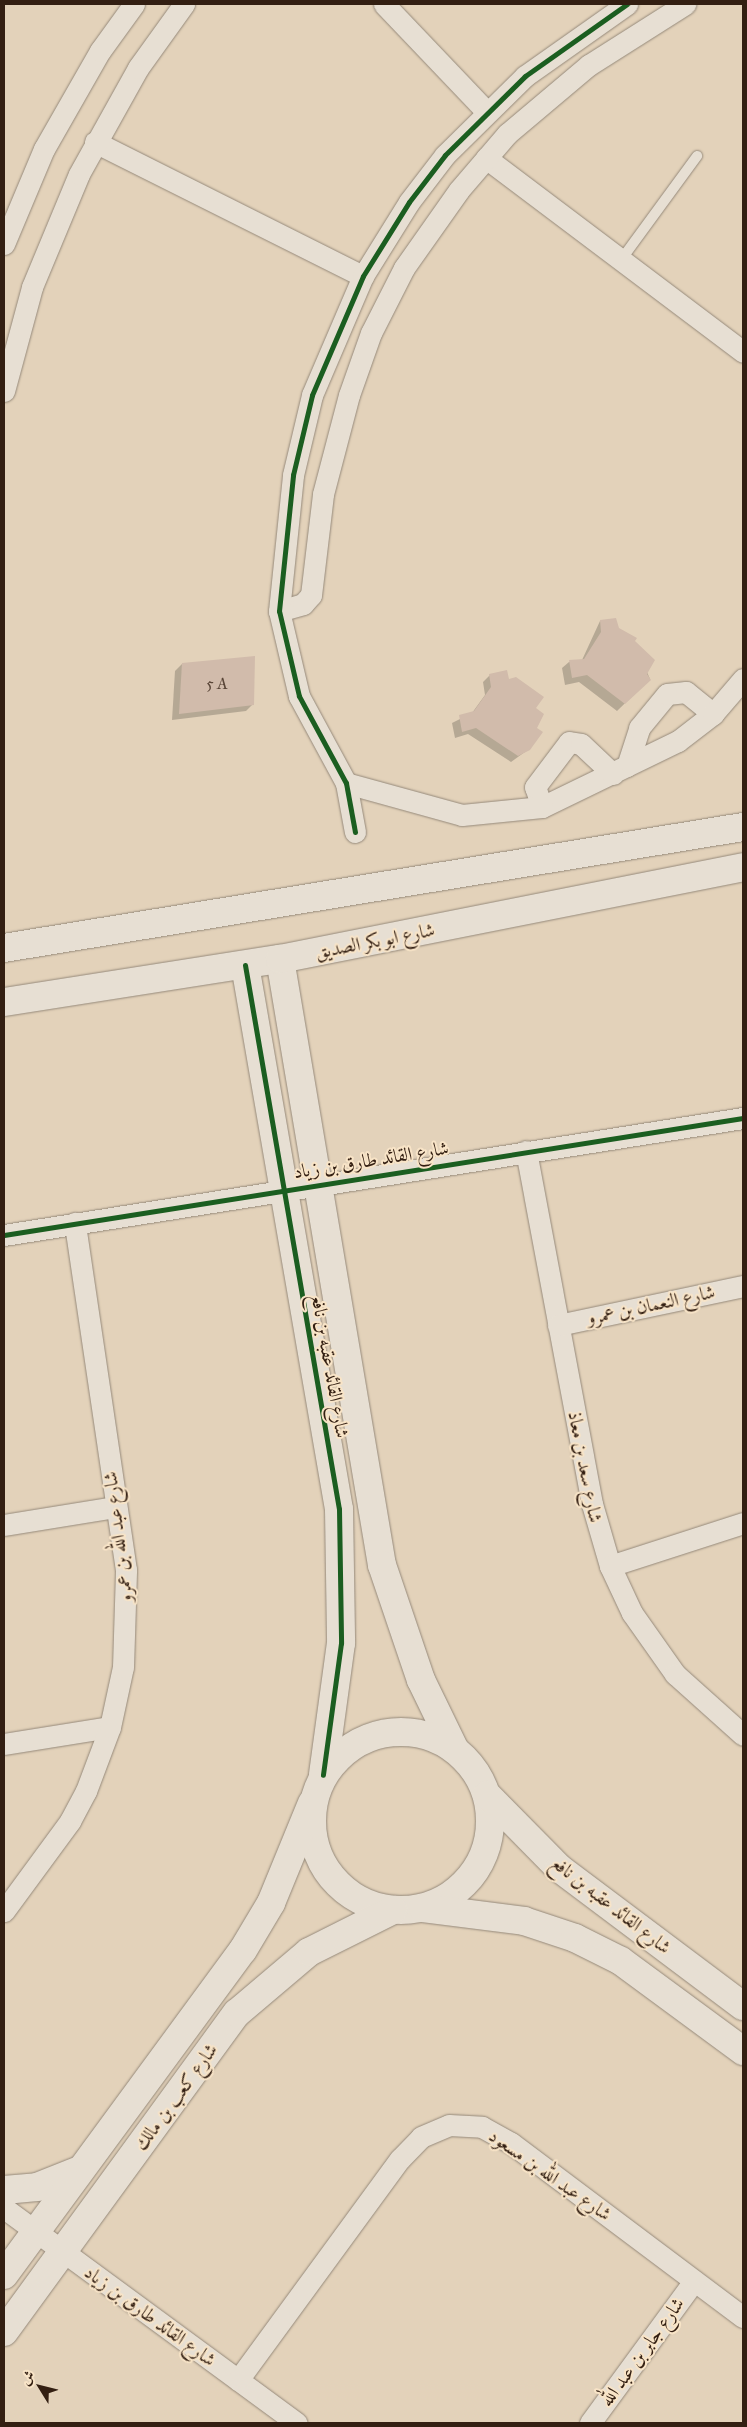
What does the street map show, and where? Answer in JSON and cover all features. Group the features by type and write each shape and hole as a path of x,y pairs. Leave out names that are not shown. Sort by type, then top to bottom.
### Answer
{"street":[{"path":"4,244 44,149 100,51 134,4"},
{"path":"4,391 32,287 95,142 184,4"},
{"path":"384,4 486,111"},
{"path":"355,832 346,783 299,696 279,611 293,475 312,395 345,311 363,276 409,202 486,111 519,81 627,4"},
{"path":"279,611 304,604 311,595 324,494 349,395 375,326 404,268 486,158 538,106 589,65 684,4"},
{"path":"519,81 541,85 538,106"},
{"path":"95,142 363,276"},
{"path":"486,158 743,352"},
{"path":"345,311 368,304 375,326"},
{"path":"345,311 352,336 375,326"},
{"path":"346,783 462,816 542,806 678,741 713,714 743,679"},
{"path":"620,770 639,728 667,694 686,692 713,714"},
{"path":"542,806 535,787 569,742 581,744 620,770"},
{"path":"4,948 743,828"},
{"name":"شارع ابو بكر الصديق","path":"4,1002 280,959 743,867"},
{"name":"شارع القائد عقبه بن نافع","path":"280,959 382,1565 421,1680 454,1748"},
{"name":"شارع القائد عقبه بن نافع","path":"245,965 339,1509 341,1643 323,1775"},
{"name":"شارع القائد طارق بن زياد","path":"4,1235 284,1189 743,1118"},
{"name":"شارع سعد بن معاذ","path":"526,1152 592,1504 610,1566 632,1613 675,1674 743,1735"},
{"name":"شارع عبد الله بن عمرو","path":"4,1911 70,1821 110,1727 123,1667 127,1603 116,1507 75,1223"},
{"name":"شارع النعمان بن عمرو","path":"558,1325 743,1286"},
{"path":"4,1525 116,1507"},
{"path":"610,1566 743,1523"},
{"path":"4,1744 110,1727"},
{"path":"398,1731 427,1735 454,1748 474,1769 487,1795 490,1824 485,1852 470,1877 448,1896 422,1908 393,1910 357,1899 339,1886 321,1862 312,1834 312,1803 323,1775 343,1752 362,1741 398,1731"},
{"name":"شارع القائد عقبه بن نافع","path":"487,1795 559,1868 743,2006"},
{"name":"شارع كعب بن مالك","path":"4,2275 243,1950 271,1903 312,1803"},
{"name":"شارع القائد عقبه بن نافع","path":"422,1908 524,1921 575,1938 621,1962 743,2051"},
{"name":"شارع كعب بن مالك","path":"4,2332 237,2013 309,1952 393,1910"},
{"name":"شارع عبد الله بن مسعود","path":"238,2380 400,2159 421,2137 450,2126 482,2127 511,2143 743,2318"},
{"path":"4,2190 37,2187 82,2169"},
{"name":"شارع القائد طارق بن زياد","path":"4,2208 296,2423"},
{"name":"شارع جابر بن عبد الله","path":"590,2423 694,2281"}],"lane":[{"path":"621,260 697,156"}],"building":[{"path":"616,618 619,628 637,638 635,641 655,660 647,674 651,680 625,704 587,675 572,678 569,660 584,659 601,632 600,620"},
{"path":"255,656 254,705 179,714 182,663"},
{"path":"507,670 509,679 516,677 544,697 536,708 544,714 537,728 543,732 530,750 518,756 476,728 462,732 459,715 474,711 491,687 489,674"}],"cycle path":[{"path":"355,832 346,783 299,696 279,611 293,475 312,395 363,276 409,202 445,155 525,76 627,4"},
{"path":"245,965 339,1509 341,1643 323,1775"},
{"path":"4,1235 743,1118"}]}
